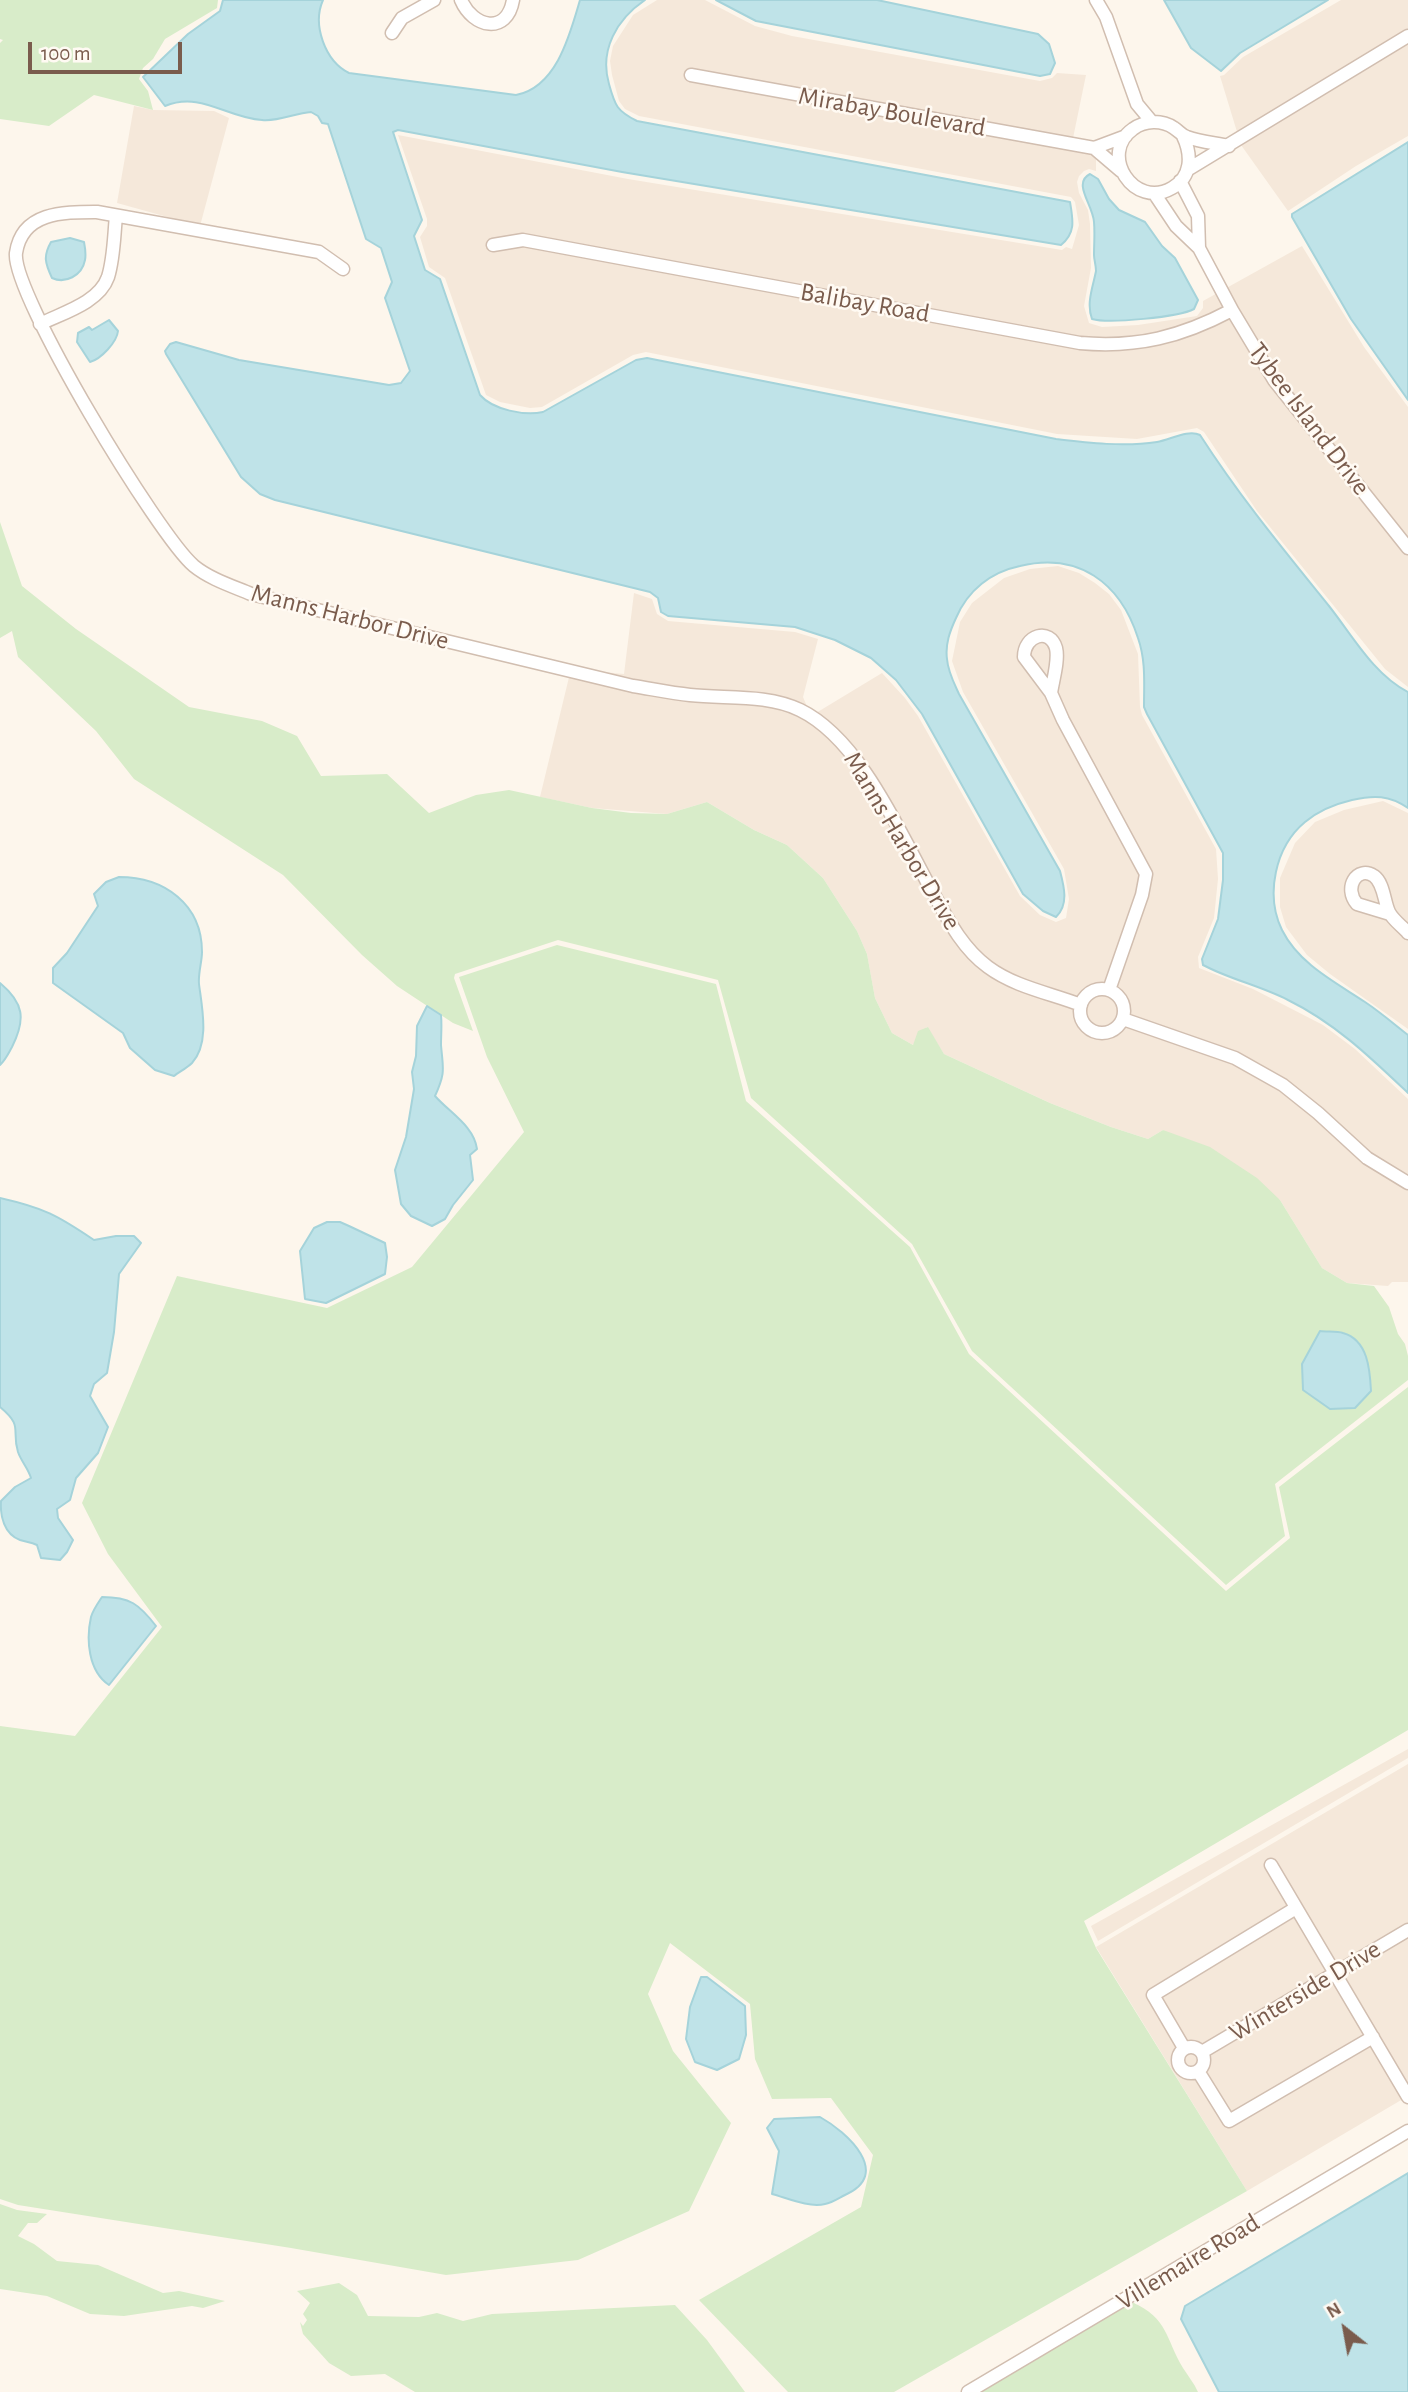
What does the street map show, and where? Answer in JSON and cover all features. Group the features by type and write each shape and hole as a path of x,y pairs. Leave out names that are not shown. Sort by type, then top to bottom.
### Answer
{"street":[{"path":"392,33 402,18 434,0"},
{"path":"461,0 471,16 481,23 493,24 512,10 513,0"},
{"path":"1096,0 1106,17 1137,104 1153,122"},
{"path":"1187,170 1408,36"},
{"name":"Mirabay Boulevard","path":"691,75 1094,148"},
{"path":"1121,171 1118,159 1120,147 1130,132 1137,104"},
{"path":"1153,122 1164,123 1183,136 1189,158 1187,170 1180,181 1164,192 1154,193 1134,187 1121,171 1094,148 1130,132 1153,122"},
{"path":"1183,136 1229,146"},
{"name":"Tybee Island Drive","path":"1180,181 1198,219 1199,248"},
{"name":"Tybee Island Drive","path":"1154,193 1179,230 1199,248 1274,380 1408,548"},
{"name":"Manns Harbor Drive","path":"343,269 319,253 97,212 62,212 38,218 24,234 16,253 19,271 49,343 161,529 194,566 222,583 251,594 632,686 689,695 769,701 798,709 828,727 856,758 897,826 947,919 968,948 988,967 1017,983 1081,1005"},
{"path":"40,324 88,300 108,279 116,216"},
{"path":"1179,230 1187,228 1198,219"},
{"name":"Balibay Road","path":"493,244 523,240 1099,345 1126,345 1162,339 1200,326 1232,310"},
{"path":"1051,693 1146,874 1142,895 1109,990"},
{"path":"1390,914 1408,933"},
{"path":"1095,990 1109,990 1121,998 1124,1019 1114,1031 1107,1034 1091,1031 1082,1020 1081,1005 1095,990"},
{"path":"1124,1019 1235,1058 1283,1085 1367,1158 1408,1183"},
{"path":"1271,1865 1408,2097"},
{"path":"1184,2048 1153,1995 1296,1908"},
{"name":"Winterside Drive","path":"1202,2052 1408,1930"},
{"path":"1199,2071 1229,2121 1373,2037"},
{"path":"1195,2047 1202,2052 1205,2061 1199,2071 1190,2074 1179,2066 1178,2057 1184,2048 1195,2047"},
{"name":"Villemaire Road","path":"968,2392 1408,2131"}],"shaded area":[{"path":"657,0 705,0 755,26 792,36 1040,81 1052,78 1057,73 1086,75 1072,143 1096,147 1096,171 1084,171 1077,182 1079,193 1088,210 1090,224 1091,268 1084,306 1089,323 1102,327 1138,325 1197,316 1203,308 1203,301 1302,246 1364,347 1408,407 1408,687 1385,669 1257,511 1204,432 1197,428 1137,439 1057,434 646,352 633,355 542,407 530,408 500,402 486,395 445,278 429,267 420,237 427,226 427,219 398,135 628,179 1062,250 1066,247 1072,249 1079,225 1075,202 1071,197 639,116 625,109 619,101 612,75 610,61 613,46 633,15"},
{"path":"1341,0 1408,0 1408,136 1356,166 1288,211 1241,145 1220,76 1243,57"},
{"path":"134,106 153,110 214,111 229,118 200,226 117,203"},
{"path":"1058,566 1079,573 1095,583 1109,594 1121,610 1138,654 1142,715 1216,849 1218,879 1214,918 1198,957 1199,968 1253,989 1323,1025 1355,1049 1408,1099 1408,1282 1392,1282 1388,1286 1347,1283 1322,1268 1280,1200 1163,1130 1148,1139 1050,1103 944,1054 927,1027 913,1045 892,1033 875,998 867,954 857,931 823,878 787,845 754,830 707,802 667,814 592,808 540,797 571,669 624,674 634,593 652,599 657,614 668,621 795,632 818,639 803,697 811,716 882,673 918,716 1020,896 1040,915 1056,922 1066,918 1069,899 1064,869 963,692 952,661 960,622 972,603 1004,578 1030,569"},
{"path":"1383,801 1408,813 1408,1029 1307,955 1286,927 1280,907 1280,878 1295,843 1315,822 1344,810"},
{"path":"1408,1749 1408,1758 1098,1941 1091,1926"},
{"path":"1408,1764 1408,2096 1247,2191 1096,1947"}],"green space":[{"path":"0,0 218,0 217,8 165,39 153,59 143,68 139,79 148,91 153,110 94,95 49,126 0,119 0,43 3,40 0,39"},
{"path":"0,522 22,586 76,629 189,707 262,721 297,736 321,776 387,774 429,813 476,795 509,790 592,808 631,813 667,814 707,802 754,830 787,845 823,878 857,931 867,954 875,998 892,1033 913,1045 918,1031 928,1027 944,1054 1050,1103 1148,1139 1163,1130 1210,1147 1257,1178 1280,1200 1322,1268 1347,1283 1374,1286 1389,1307 1398,1334 1405,1344 1408,1380 1275,1484 1285,1536 1226,1585 972,1351 912,1244 751,1098 718,980 558,940 455,974 454,978 473,1031 453,1023 397,986 362,955 283,875 134,779 96,731 18,657 12,631 0,638"},
{"path":"557,945 716,984 746,1101 910,1247 969,1354 1226,1591 1290,1538 1279,1487 1408,1387 1408,1730 1084,1921 1096,1948 1247,2191 894,2392 788,2392 699,2300 861,2207 873,2155 831,2098 772,2099 755,2059 750,2004 670,1943 648,1994 673,2051 731,2123 689,2211 578,2260 446,2275 18,2205 0,2199 0,1726 75,1736 162,1627 108,1554 82,1503 177,1276 327,1308 412,1267 524,1132 487,1057 459,977"},
{"path":"0,2204 17,2210 47,2214 37,2223 28,2223 18,2236 57,2261 98,2265 163,2293 179,2291 225,2301 203,2308 192,2306 124,2316 90,2314 47,2296 0,2289"},
{"path":"339,2283 357,2295 368,2316 419,2317 437,2313 463,2321 492,2314 675,2305 707,2340 745,2392 415,2392 385,2374 351,2376 329,2363 303,2334 300,2322 303,2326 307,2320 303,2314 310,2303 297,2291"},
{"path":"1132,2302 1160,2322 1198,2392 980,2392"}],"water":[{"path":"223,0 323,0 319,20 323,41 333,60 349,73 516,95 542,82 552,70 572,28 580,0 645,0 626,16 619,26 606,59 615,103 621,111 637,121 1070,202 1071,231 1061,245 622,172 398,130 393,132 422,220 414,236 425,270 440,279 480,395 493,405 519,412 543,412 636,360 647,358 1056,439 1132,444 1157,442 1190,433 1200,435 1246,501 1364,654 1396,685 1408,692 1408,808 1388,798 1367,797 1315,814 1286,844 1276,872 1274,902 1282,930 1298,953 1408,1035 1408,1093 1337,1030 1305,1009 1278,995 1203,965 1202,959 1218,919 1223,853 1144,707 1142,655 1130,618 1108,587 1094,576 1060,563 1020,566 999,573 982,584 967,599 948,638 947,659 959,694 1060,871 1064,901 1056,917 1043,911 1023,894 922,714 896,680 871,658 835,640 795,627 668,616 661,612 658,598 650,592 275,500 260,494 241,477 166,354 170,344 176,342 239,360 389,385 401,383 410,371 385,298 392,282 381,248 366,239 328,124 322,123 318,116 311,112 268,120 249,118 202,103 178,102 165,106 143,77 188,34 220,11"},
{"path":"716,0 877,0 1038,34 1049,44 1055,63 1050,74 1040,76 756,21"},
{"path":"1164,0 1328,0 1240,53 1221,71 1191,48"},
{"path":"1408,142 1408,400 1351,319 1292,214"},
{"path":"1090,174 1098,179 1109,199 1119,210 1145,222 1162,246 1175,258 1198,300 1194,309 1144,319 1092,319 1090,301 1096,271 1094,226 1093,215 1083,189 1085,178"},
{"path":"70,238 84,242 83,266 72,277 57,280 52,278 48,268 48,247 51,242"},
{"path":"109,320 118,331 117,335 103,354 90,362 77,342 78,333 89,327 92,330"},
{"path":"119,877 135,878 165,888 188,907 200,935 202,952 199,980 203,1036 198,1055 174,1076 155,1070 130,1048 123,1033 53,983 53,968 67,953 98,906 94,894 106,882"},
{"path":"0,983 18,1005 21,1020 12,1047 0,1065"},
{"path":"427,1006 441,1015 443,1070 435,1096 471,1133 477,1149 470,1155 473,1180 445,1219 432,1226 411,1216 401,1204 395,1170 406,1137 414,1089 412,1072 416,1056 417,1026"},
{"path":"0,1198 50,1213 94,1240 134,1236 141,1243 119,1274 107,1373 94,1384 90,1396 108,1427 98,1453 76,1478 70,1500 57,1509 58,1518 73,1540 60,1560 41,1558 37,1545 20,1540 10,1533 1,1513 1,1501 15,1487 31,1478 18,1452 12,1419 0,1407"},
{"path":"327,1222 340,1222 385,1243 387,1257 385,1274 326,1303 305,1299 300,1251 314,1228"},
{"path":"1320,1331 1343,1333 1358,1342 1363,1349 1371,1391 1355,1408 1330,1409 1303,1390 1302,1364"},
{"path":"102,1597 120,1598 133,1603 156,1626 109,1685 97,1672 89,1644 91,1617"},
{"path":"701,1977 707,1977 745,2006 746,2035 739,2059 717,2070 695,2062 686,2039 690,2007"},
{"path":"820,2117 842,2133 861,2154 865,2176 859,2186 833,2202 819,2205 805,2204 772,2194 779,2151 767,2128 774,2119"},
{"path":"1408,2173 1408,2392 1219,2392 1181,2319 1185,2306"}]}
